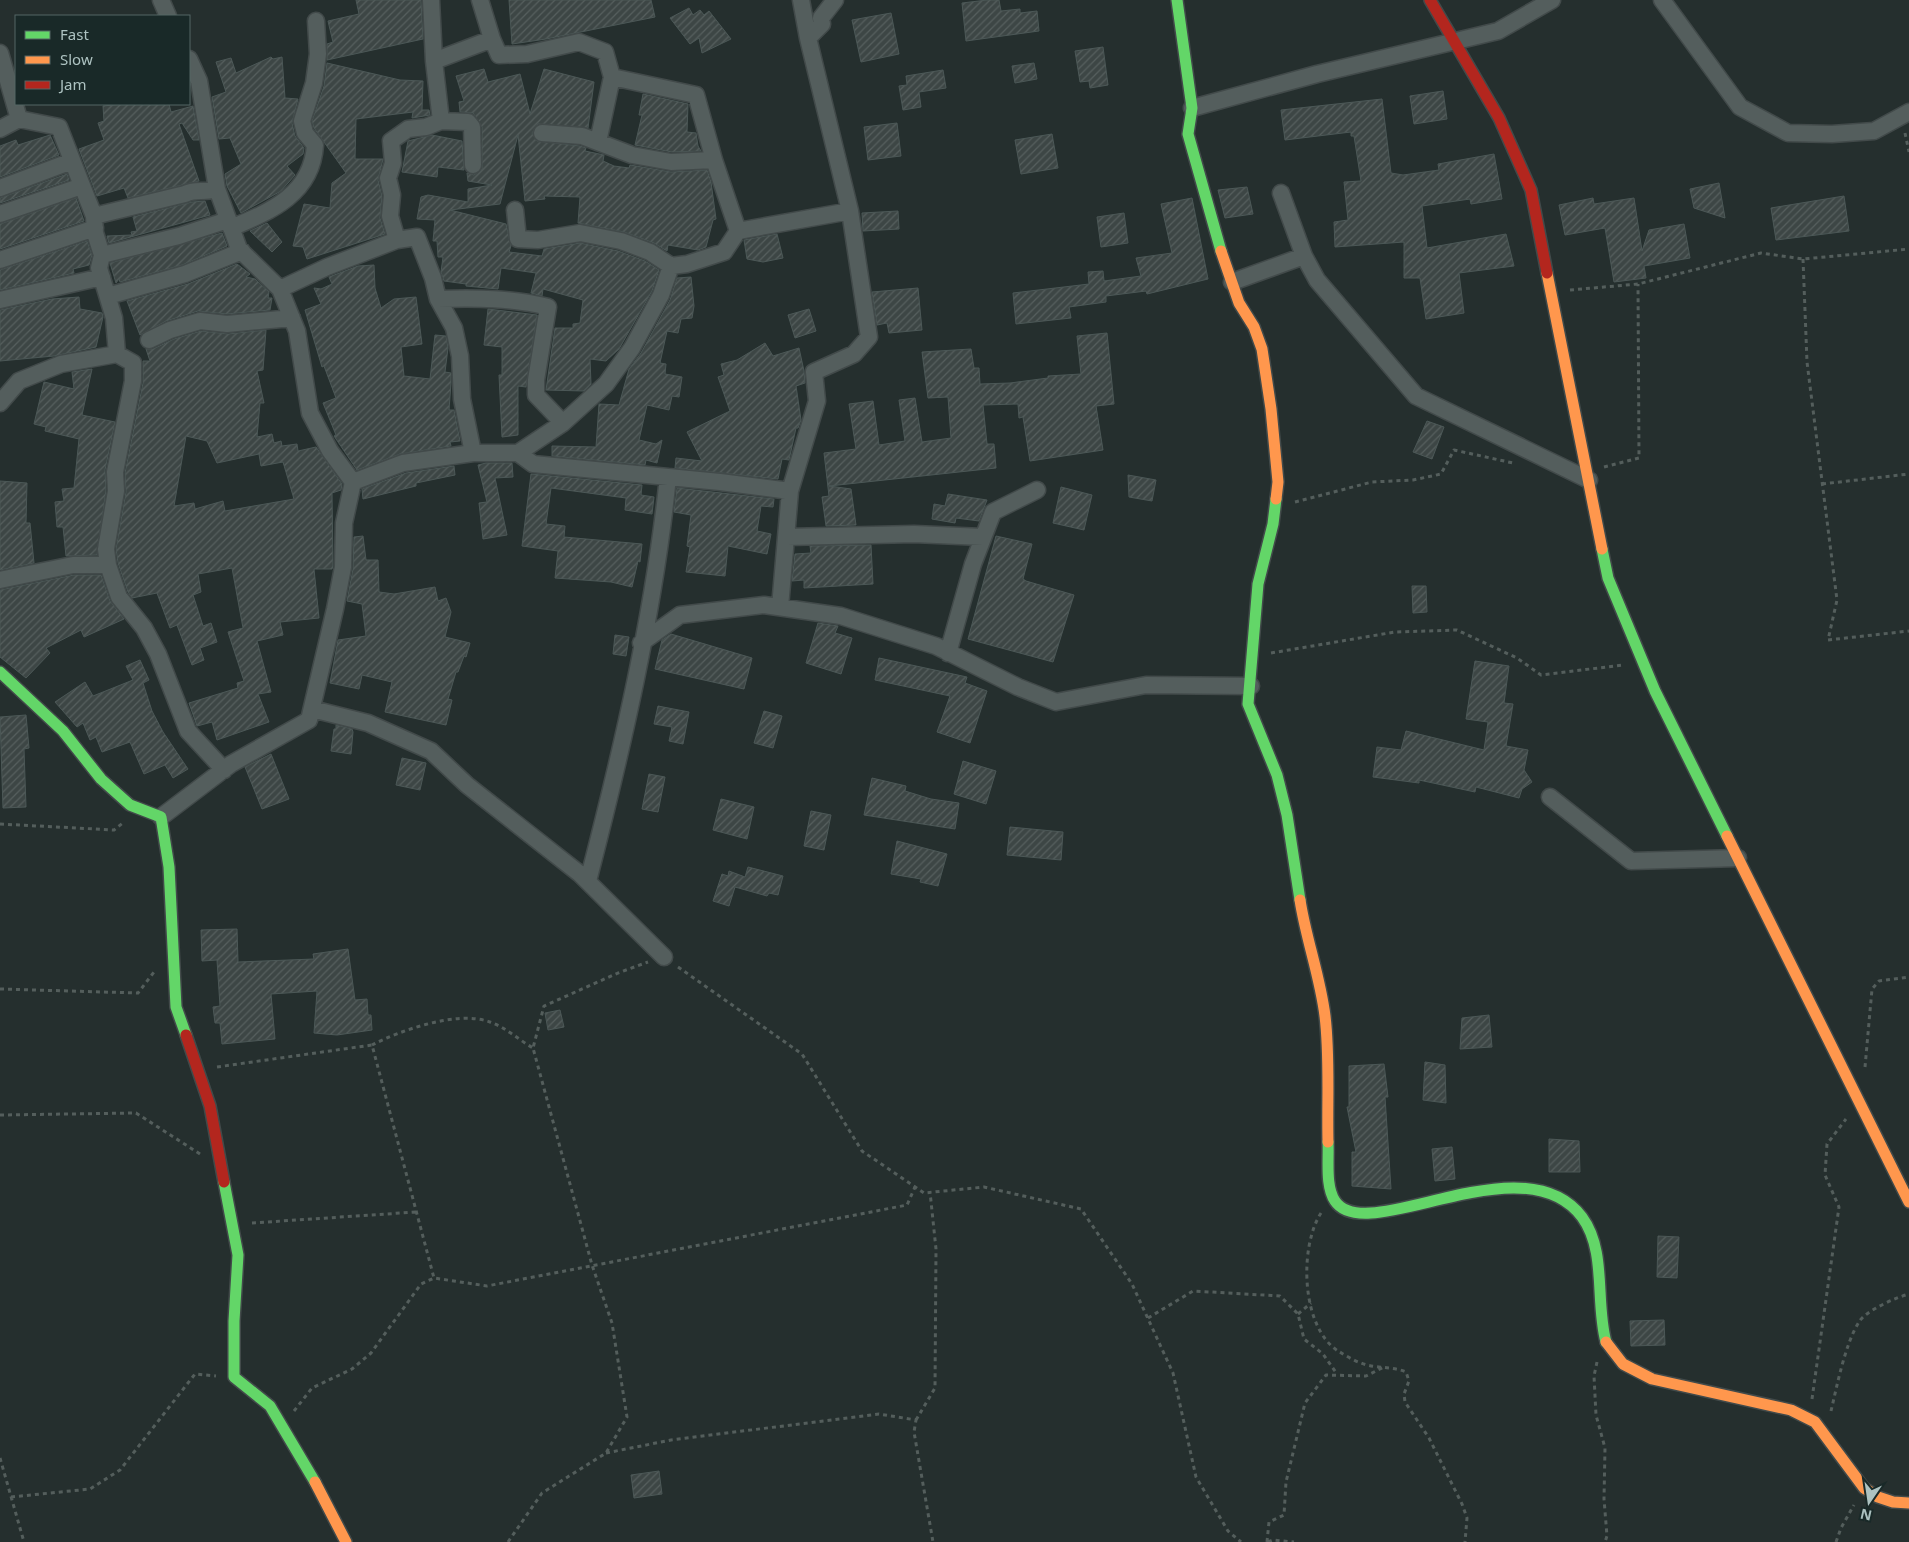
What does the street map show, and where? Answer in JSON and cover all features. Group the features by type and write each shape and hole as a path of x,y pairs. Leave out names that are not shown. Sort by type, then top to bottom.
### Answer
{"street":[{"path":"161,0 168,15"},
{"path":"431,0 434,61 442,121"},
{"path":"480,0 499,56 528,54 579,42 605,52 612,77 598,142"},
{"path":"780,607 790,491 817,401 814,372 854,354 869,337 850,211 808,38 801,0"},
{"path":"808,38 822,24 821,18 835,0"},
{"path":"1177,0 1192,108 1188,134 1232,282 1240,303 1254,327 1262,349 1271,409 1278,482 1273,524 1258,584 1248,704 1277,775 1287,815 1305,931 1319,979 1325,1028 1329,1178 1335,1201 1344,1210 1357,1213 1400,1209 1485,1190 1514,1187 1538,1191 1561,1200 1582,1217 1593,1238 1598,1261 1601,1322 1608,1344 1618,1360 1633,1372 1652,1379 1791,1410 1809,1419 1826,1435 1864,1488 1878,1497 1893,1502 1909,1503"},
{"path":"1430,0 1456,41 1499,118 1531,190 1608,578 1643,663 1909,1202"},
{"path":"1192,108 1317,74 1498,31 1552,0"},
{"path":"1662,0 1740,107 1788,132 1832,134 1874,132 1909,112"},
{"path":"102,255 264,214 301,186 309,172 315,145 305,133 302,121 314,84 318,54 316,21"},
{"path":"434,61 492,39"},
{"path":"0,53 18,119"},
{"path":"160,817 224,770 309,720 340,584 344,523 353,482 330,451 310,413 297,331 280,289 242,252 230,224 217,190 199,81 190,61"},
{"path":"612,77 696,95 714,160 738,230"},
{"path":"0,129 18,119 59,127 94,222 102,255 99,268 114,318 116,354"},
{"path":"397,240 390,216 392,195 388,178 394,163 391,141 408,129 426,127 442,121 468,122 472,127 473,165"},
{"path":"542,133 582,136 632,155 671,162 714,160"},
{"path":"0,188 72,161"},
{"path":"0,214 82,186"},
{"path":"0,260 94,222 192,190 208,192 217,190"},
{"path":"1281,193 1304,256 1317,280 1416,396 1588,476"},
{"path":"515,210 518,239 538,240 580,233 621,240 650,252 671,266 687,264 724,252 738,230 850,211"},
{"path":"280,289 327,267 397,240 417,237 434,278 438,299 454,328 460,356 462,399 472,453"},
{"path":"108,296 185,274 242,252"},
{"path":"1232,282 1304,256"},
{"path":"353,482 403,463 472,453 518,453 563,423 606,384 632,348 661,295 671,266"},
{"path":"0,300 102,277"},
{"path":"438,299 486,298 528,302 548,307 536,380 536,395 563,423"},
{"path":"149,340 170,330 200,321 227,324 292,318"},
{"path":"0,403 19,381 61,364 116,354 133,363 115,472 116,491 106,549 108,565 119,597 144,628 158,654 188,731 224,770"},
{"path":"518,453 533,464 790,491"},
{"path":"588,881 624,742 668,478"},
{"path":"948,653 973,564 993,512 1037,490"},
{"path":"787,537 914,534 983,537"},
{"path":"0,580 73,565 108,565"},
{"path":"641,643 680,615 764,605 841,616 936,646 1018,687 1056,702 1146,685 1251,686"},
{"path":"0,672 62,731 100,779 130,805 160,817"},
{"path":"312,709 368,723 431,751 467,785 588,881 664,957"},
{"path":"1550,797 1631,861 1738,858"},
{"path":"160,817 169,867 176,1007 210,1106 238,1255 234,1321 234,1377 270,1406 346,1542"}],"path":[{"path":"1551,291 1638,284 1761,253 1804,259 1909,249"},
{"path":"1804,259 1807,362 1836,600 1828,640 1909,631"},
{"path":"1588,476 1639,458 1638,284"},
{"path":"1275,507 1372,482 1413,480 1441,474 1454,450 1522,465"},
{"path":"1822,484 1909,474"},
{"path":"1252,656 1394,632 1456,630 1517,658 1542,675 1643,663"},
{"path":"0,824 114,830 140,809"},
{"path":"606,1453 627,1417 612,1323 592,1265 532,1048 544,1006 618,973 664,957 802,1054 862,1151 915,1187 924,1192 984,1187 1081,1209 1132,1284 1173,1373 1196,1477 1228,1531 1241,1542"},
{"path":"0,989 138,993 156,971"},
{"path":"1809,1419 1839,1207 1825,1175 1827,1144 1858,1100 1865,1067 1872,989 1879,981 1909,977"},
{"path":"197,1070 372,1045 390,1036 457,1018 490,1021 532,1048"},
{"path":"372,1045 434,1278"},
{"path":"0,1115 136,1113 221,1168"},
{"path":"283,1427 312,1388 352,1368 371,1353 421,1284 434,1278 487,1286 907,1205 915,1187"},
{"path":"930,1192 936,1249 935,1388 916,1420 914,1432 932,1542"},
{"path":"1334,1194 1317,1219 1307,1261 1307,1289 1317,1326 1336,1350 1362,1364 1406,1372 1408,1381 1404,1394 1405,1402 1429,1438 1462,1504 1467,1518 1465,1542"},
{"path":"232,1225 416,1212"},
{"path":"1148,1318 1193,1291 1280,1296 1298,1314 1304,1339 1323,1354 1337,1375"},
{"path":"1826,1435 1841,1369 1859,1320 1895,1298 1909,1294"},
{"path":"1298,1314 1311,1303"},
{"path":"1598,1358 1594,1376 1596,1415 1606,1448 1604,1499 1607,1536 1605,1542"},
{"path":"1294,1542 1273,1540 1267,1542 1269,1522 1284,1516 1286,1482 1305,1403 1326,1375 1366,1376 1385,1367"},
{"path":"12,1497 90,1489 120,1470 195,1374 234,1377"},
{"path":"508,1542 542,1493 606,1453 671,1440 879,1414 916,1420"},
{"path":"0,1458 24,1542"},
{"path":"1836,1542 1841,1528 1864,1488"}],"building":[{"path":"356,0 421,0 423,39 327,60 327,44 333,42 328,21 359,14"},
{"path":"509,0 651,0 655,17 512,44"},
{"path":"999,0 1001,11 1020,9 1020,13 1037,11 1039,31 966,41 962,3"},
{"path":"689,8 693,15 700,10 704,15 709,11 731,39 702,53 699,38 690,44 670,18"},
{"path":"891,13 899,54 861,62 852,20"},
{"path":"1103,47 1108,85 1090,88 1089,81 1080,82 1075,51"},
{"path":"271,57 273,59 282,57 285,98 298,99 292,123 295,136 304,148 303,154 287,166 295,175 281,191 241,213 227,186 225,174 241,164 230,138 219,139 212,97 226,92 216,62 231,58 236,73"},
{"path":"327,63 400,80 423,81 422,110 429,110 430,115 412,118 413,112 356,119 355,159 383,159 378,180 382,196 380,218 385,234 307,259 303,247 293,246 304,204 330,208 332,183 346,173 314,128 312,121 324,86"},
{"path":"1034,63 1037,79 1015,83 1012,66"},
{"path":"484,69 488,82 520,74 530,114 544,69 594,82 588,128 538,124 532,133 537,141 580,146 586,148 585,151 604,155 603,161 614,166 629,168 630,165 671,172 707,170 711,182 716,219 713,220 706,247 698,250 668,245 667,251 654,243 624,232 578,223 580,197 544,196 545,199 525,201 518,135 500,204 450,210 506,224 511,246 509,252 542,256 544,249 580,243 618,251 645,261 659,270 652,291 619,349 606,361 590,359 591,384 584,391 546,390 555,328 573,328 573,324 580,323 583,300 543,289 542,296 531,293 536,273 501,268 498,289 466,286 466,284 444,281 441,272 443,257 438,257 437,241 433,241 435,220 417,219 421,197 428,195 468,202 468,189 492,185 468,181 467,173 474,175 482,169 482,127 473,113 460,112 459,102 464,101 456,76"},
{"path":"943,70 946,88 919,92 921,107 903,110 899,86 907,85 906,76"},
{"path":"1443,91 1447,119 1414,124 1410,96"},
{"path":"643,94 688,104 687,132 696,133 698,146 701,151 672,152 635,145 642,115 639,115"},
{"path":"1382,99 1391,173 1403,175 1439,170 1438,164 1494,154 1502,199 1471,204 1470,199 1422,206 1427,248 1506,234 1514,266 1459,273 1464,313 1426,319 1420,278 1404,278 1404,242 1335,247 1334,222 1348,220 1344,182 1361,181 1354,136 1351,136 1351,132 1285,140 1281,110"},
{"path":"169,105 171,112 193,106 199,140 193,140 182,123 179,124 199,181 128,198 124,188 97,196 79,149 104,140 98,123 104,121 103,106"},
{"path":"897,123 901,156 868,160 864,127"},
{"path":"1052,134 1058,168 1021,174 1015,140"},
{"path":"50,135 59,155 0,177 0,146 16,140 18,145"},
{"path":"432,135 462,141 464,170 438,167 437,177 402,172 408,141"},
{"path":"67,174 69,180 0,203 0,198"},
{"path":"1719,183 1725,218 1694,208 1690,189"},
{"path":"1247,187 1253,214 1225,218 1218,190"},
{"path":"1844,196 1849,231 1776,240 1771,208"},
{"path":"76,198 84,221 0,249 0,224"},
{"path":"1192,198 1208,279 1147,294 1146,291 1106,296 1106,302 1069,307 1071,318 1016,324 1013,293 1089,284 1088,272 1103,271 1104,281 1141,276 1136,258 1172,253 1161,204"},
{"path":"1593,198 1594,204 1634,198 1642,251 1649,230 1684,224 1690,258 1644,266 1646,278 1614,282 1605,228 1565,235 1559,205"},
{"path":"205,201 210,215 109,243 107,236 132,235 131,232 137,231 133,217 192,202"},
{"path":"898,211 899,229 863,231 862,213"},
{"path":"1124,213 1128,243 1101,247 1097,217"},
{"path":"267,223 282,242 272,252 250,231"},
{"path":"222,233 227,246 182,265 120,282 119,279 116,283 110,263"},
{"path":"777,234 783,258 763,262 747,259 744,240"},
{"path":"87,241 92,255 89,265 73,269 74,273 0,290 0,270"},
{"path":"237,264 250,274 246,277 255,279 269,292 268,298 272,298 270,310 227,314 198,311 166,321 140,335 127,301 188,284"},
{"path":"374,265 375,288 381,308 394,299 416,297 422,344 401,347 404,376 430,379 435,335 446,336 448,348 445,372 451,373 449,410 454,410 460,441 450,442 451,446 400,454 357,470 334,436 336,435 323,403 336,398 324,366 322,367 305,310 321,304 314,288 321,289 332,284 329,277 358,266"},
{"path":"691,277 694,306 692,318 681,319 678,333 667,331 660,363 666,364 665,374 682,377 679,397 672,396 669,410 647,405 639,440 656,444 662,440 657,463 646,460 645,465 552,456 552,446 596,447 599,404 619,405 629,369 641,353 670,300 677,278"},
{"path":"918,288 922,330 889,333 887,323 877,325 872,292"},
{"path":"79,297 80,309 102,313 103,317 96,347 54,356 0,361 0,310 52,299"},
{"path":"488,309 537,315 526,387 518,386 518,435 502,437 499,375 502,375 502,347 484,345"},
{"path":"809,309 816,331 795,338 788,315"},
{"path":"266,330 263,370 257,371 264,403 260,403 257,437 272,434 274,443 281,441 282,446 297,444 298,451 316,447 342,484 341,490 332,493 333,566 332,569 314,569 319,618 280,622 283,635 257,641 271,692 258,694 269,722 217,740 212,722 197,726 189,703 238,688 237,683 244,681 228,632 243,628 232,568 198,574 201,592 193,595 203,626 211,623 217,642 200,648 204,660 192,665 177,625 170,628 157,593 132,598 128,592 118,563 116,549 126,492 125,473 143,383 143,361 150,361 146,349 153,349 174,339 201,331 228,334","holes":["186,436 207,441 217,463 259,454 261,466 283,462 294,499 225,511 223,501 195,509 194,503 174,506"]},
{"path":"1107,333 1114,404 1096,406 1103,450 1030,461 1023,417 1019,418 1018,404 983,405 987,444 994,444 996,468 829,486 851,489 856,525 826,526 822,497 829,496 824,453 856,449 849,404 873,401 879,445 905,441 899,400 915,398 922,442 951,438 948,397 928,398 922,352 971,349 974,368 979,368 980,384 1010,383 1048,378 1048,376 1081,374 1077,336"},
{"path":"765,343 773,356 799,348 804,371 805,383 796,386 801,420 798,428 796,428 789,460 782,459 778,479 675,468 676,458 702,461 687,432 730,411 718,377 724,375 721,364 737,360"},
{"path":"92,369 82,415 115,422 105,470 106,490 97,555 66,556 63,527 57,527 55,502 64,501 62,489 74,488 79,439 45,431 46,427 34,424 44,382 74,389 72,372"},
{"path":"1427,421 1444,427 1432,459 1413,452"},
{"path":"486,463 512,463 513,477 495,478 507,535 483,539 479,503 487,502 478,465"},
{"path":"454,466 455,475 416,483 416,486 363,499 362,489 406,473"},
{"path":"531,474 642,485 641,495 654,497 652,514 625,510 626,498 551,488 546,524 565,526 564,537 642,544 640,562 638,561 632,587 611,582 555,578 558,551 522,546"},
{"path":"1128,475 1156,480 1152,501 1129,497"},
{"path":"0,481 27,483 26,523 30,523 34,563 0,570"},
{"path":"1061,487 1092,495 1084,530 1053,523"},
{"path":"677,488 774,499 773,507 761,506 757,531 771,534 767,554 728,546 725,576 686,572 690,547 687,546 691,515 674,512"},
{"path":"948,494 987,500 979,521 956,518 955,523 932,519 934,504 945,506"},
{"path":"363,536 366,560 378,560 379,592 394,594 435,587 438,601 446,598 451,612 445,637 470,643 466,657 464,656 458,672 456,672 448,699 452,700 446,725 385,712 392,682 362,675 359,689 330,683 338,640 366,636 362,604 347,601 353,569 354,537"},
{"path":"996,536 1032,544 1023,579 1074,595 1053,662 968,639"},
{"path":"871,545 873,584 804,588 804,580 792,581 795,554 811,553 810,546"},
{"path":"74,575 101,575 110,601 124,619 84,637 81,630 46,648 50,653 26,678 0,657 0,590"},
{"path":"1412,586 1426,586 1427,612 1413,613"},
{"path":"818,623 838,626 835,633 852,638 841,674 806,663"},
{"path":"671,634 752,658 744,689 655,669 662,640"},
{"path":"615,635 629,637 626,656 613,654"},
{"path":"879,658 967,677 965,683 987,691 970,743 937,732 950,696 875,680"},
{"path":"140,660 149,680 143,683 152,711 163,732 188,769 173,778 165,765 144,774 130,742 102,752 96,737 90,740 83,723 77,727 55,702 85,682 93,696 133,680 126,666"},
{"path":"1475,661 1509,666 1504,703 1513,704 1506,746 1528,750 1524,770 1532,782 1522,789 1519,798 1476,787 1475,792 1419,780 1419,783 1373,777 1377,747 1401,750 1406,731 1484,750 1488,722 1466,719"},
{"path":"658,706 689,712 683,744 669,741 672,727 654,724"},
{"path":"764,711 782,716 773,748 754,743"},
{"path":"26,715 29,748 24,749 26,807 3,808 0,717"},
{"path":"336,725 352,729 351,754 331,751"},
{"path":"271,754 289,799 262,809 245,767"},
{"path":"402,758 426,763 420,790 396,785"},
{"path":"963,761 996,771 986,804 954,794"},
{"path":"649,774 665,777 658,812 642,809"},
{"path":"872,778 906,786 905,791 931,799 959,803 955,829 864,815"},
{"path":"721,799 754,807 747,839 713,830"},
{"path":"811,811 831,815 824,850 804,846"},
{"path":"1010,827 1063,832 1061,860 1007,855"},
{"path":"897,841 947,854 938,886 920,882 921,879 891,874"},
{"path":"748,867 783,876 778,895 769,893 767,896 735,887 729,906 713,901 722,874 728,876 729,871 745,877"},
{"path":"237,929 238,962 314,959 313,954 348,949 355,1000 367,999 368,1015 371,1015 372,1030 337,1035 314,1033 317,991 271,994 275,1039 222,1044 220,1023 215,1023 213,1007 220,1006 217,960 202,961 201,930"},
{"path":"560,1010 564,1027 548,1030 545,1013"},
{"path":"1489,1015 1492,1047 1460,1049 1462,1018"},
{"path":"1425,1062 1445,1065 1446,1103 1423,1100"},
{"path":"1384,1064 1388,1097 1385,1097 1391,1189 1352,1186 1352,1152 1356,1152 1347,1107 1349,1107 1349,1066"},
{"path":"1549,1139 1579,1141 1580,1172 1549,1172"},
{"path":"1452,1147 1455,1179 1435,1181 1432,1149"},
{"path":"1658,1236 1679,1237 1677,1278 1657,1277"},
{"path":"1664,1320 1665,1345 1631,1346 1630,1321"},
{"path":"659,1471 662,1494 634,1498 631,1475"}],"traffic: fast":[{"path":"1177,0 1192,108 1188,134 1221,251"},
{"path":"1276,499 1273,524 1258,584 1248,704 1277,775 1287,815 1300,900"},
{"path":"1602,549 1608,578 1655,691 1727,836"},
{"path":"0,672 63,731 101,779 130,805 161,817 169,867 176,1007 186,1035"},
{"path":"1328,1142 1328,1173 1332,1195 1335,1201 1352,1212 1378,1212 1486,1190 1523,1188 1556,1196 1582,1217 1590,1230 1598,1261 1601,1310 1606,1342"},
{"path":"224,1182 238,1255 234,1321 234,1377 270,1406 315,1482"}],"traffic: slow":[{"path":"1221,251 1239,303 1254,327 1262,349 1271,409 1278,482 1276,499"},
{"path":"1547,273 1602,549"},
{"path":"1727,836 1909,1202"},
{"path":"1300,900 1320,986 1327,1032 1328,1142"},
{"path":"1606,1342 1623,1364 1652,1379 1791,1410 1815,1422 1864,1488 1878,1497 1893,1502 1909,1503"},
{"path":"315,1482 346,1542"}],"traffic: jam":[{"path":"1430,0 1499,118 1531,190 1547,273"},
{"path":"186,1035 210,1106 224,1182"}]}
